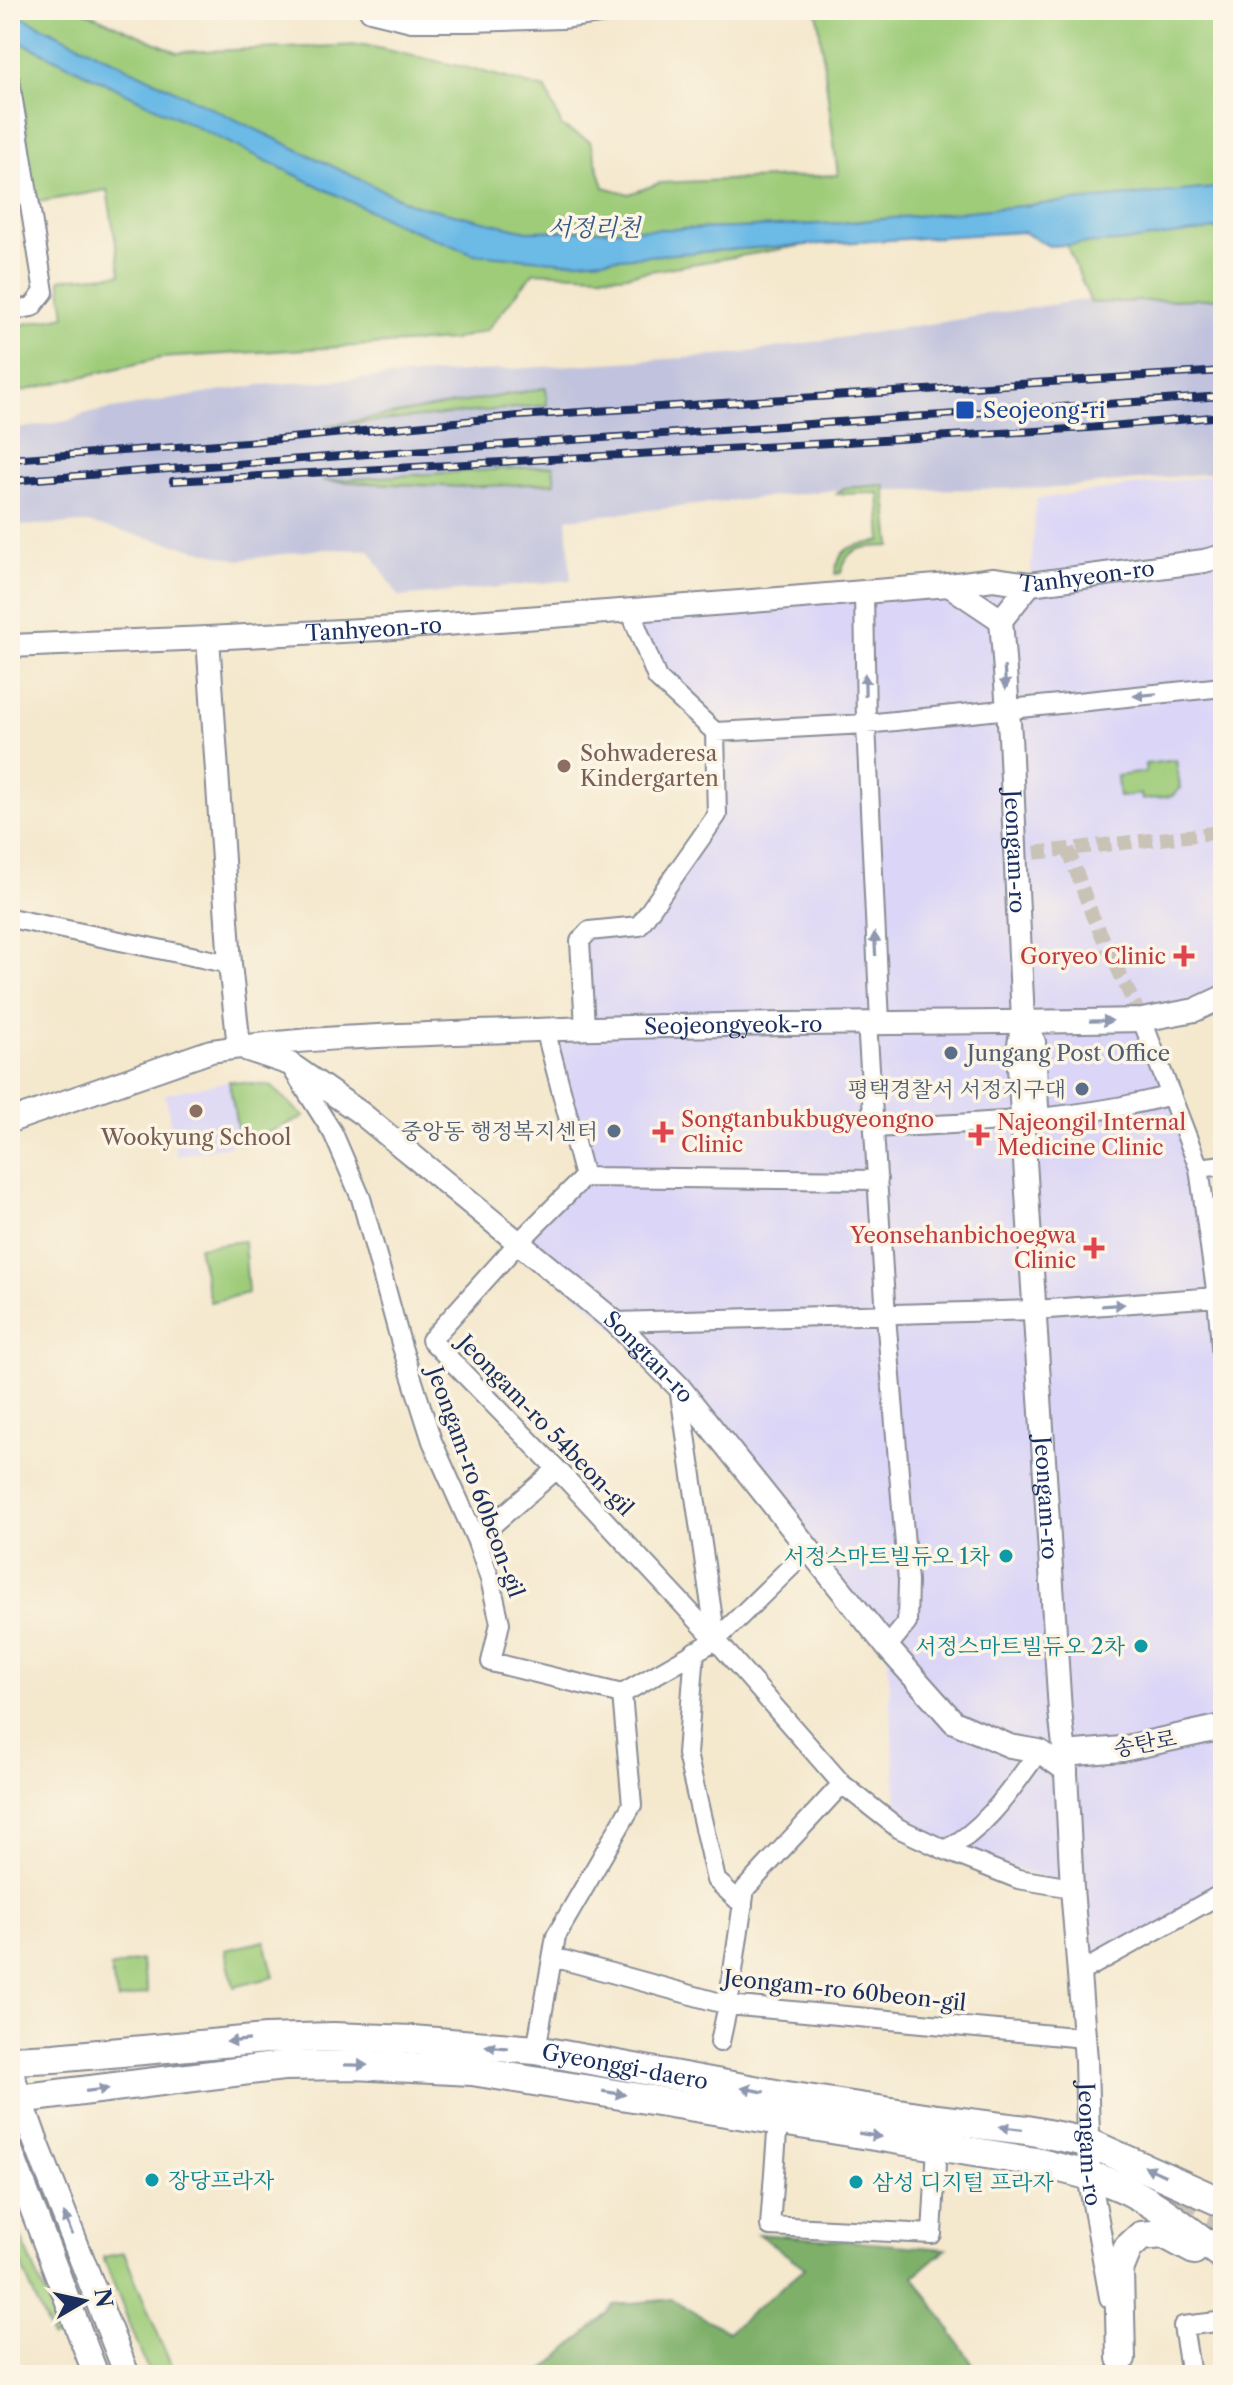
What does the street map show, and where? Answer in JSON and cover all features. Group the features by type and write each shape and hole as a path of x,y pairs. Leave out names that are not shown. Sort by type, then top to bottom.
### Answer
{"main road":[{"name":"송탄로","path":"1072,1761 1223,1727"},
{"path":"1072,1761 1126,1761 1223,1741"},
{"name":"Gyeonggi-daero","path":"10,2060 306,2038 412,2040 536,2050 781,2095 1027,2130 1087,2142 1223,2203"},
{"name":"Gyeonggi-daero","path":"15,2099 283,2066 353,2065 472,2071 1036,2162 1089,2176 1129,2191 1223,2256"},
{"path":"10,2070 15,2099 127,2375"},
{"path":"10,2150 96,2375"},
{"path":"1123,2366 1119,2270 1128,2248 1141,2236 1164,2234 1223,2265"}],"street":[{"path":"371,10 412,20 562,17 614,10"},
{"path":"10,82 44,292 32,307 10,311"},
{"name":"Tanhyeon-ro","path":"10,646 380,629 1007,579 1030,584 1223,556"},
{"path":"975,605 977,581"},
{"path":"1001,620 1030,584"},
{"name":"Tanhyeon-ro","path":"949,585 1001,620"},
{"path":"864,592 874,1128 908,1581 907,1623 887,1647"},
{"path":"585,1027 580,941 589,931 639,926 717,815 715,732 657,678 630,610"},
{"name":"Jeongam-ro","path":"1001,620 1023,1021 1018,1051 1030,1119 1072,1761 1072,1888 1084,2038 1089,2176 1123,2366"},
{"path":"208,638 230,964 239,1047"},
{"path":"715,732 866,724 1223,687"},
{"path":"10,918 230,964"},
{"name":"Seojeongyeok-ro","path":"239,1047 339,1038 585,1027 1142,1020 1195,1010 1223,997"},
{"path":"1142,1020 1199,1168 1221,1327 1223,1371"},
{"path":"545,1029 584,1177"},
{"name":"Songtan-ro","path":"10,1121 211,1051 239,1047 290,1064 362,1114 615,1322 679,1387 887,1647 954,1722 1010,1746 1072,1761"},
{"name":"Jeongam-ro 60beon-gil","path":"290,1064 333,1133 361,1198 402,1347 432,1441 476,1539 490,1579 500,1623 491,1662 622,1694"},
{"path":"874,1128 1030,1119 1171,1095"},
{"path":"1199,1168 1223,1165"},
{"path":"519,1242 584,1177 878,1180"},
{"name":"Jeongam-ro 54beon-gil","path":"519,1242 431,1340 557,1469 716,1640 842,1784 898,1828 945,1850 1018,1879 1072,1888"},
{"path":"615,1322 1041,1310 1217,1297"},
{"path":"679,1387 716,1640"},
{"path":"476,1539 557,1469"},
{"path":"536,2050 556,1936 632,1805 622,1694 716,1640 808,1550"},
{"path":"695,1651 687,1754 716,1880 743,1905"},
{"path":"945,1850 962,1841 1000,1805 1039,1751"},
{"path":"720,2042 745,1889 842,1784"},
{"path":"1079,1973 1223,1893"},
{"name":"Jeongam-ro 60beon-gil","path":"553,1957 728,2005 1084,2038"},
{"path":"778,2120 770,2226 932,2234 937,2146"},
{"path":"1191,2375 1183,2326 1217,2322 1223,2326"}],"shaded area":[{"path":"1223,289 1223,472 1055,488 825,491 567,519 571,580 399,597 369,550 320,549 239,560 87,523 10,526 10,430 72,420 82,414 259,385 731,355 1075,301"},
{"path":"1223,474 1223,983 1142,1021 1199,1168 1223,1371 1223,1893 1079,1973 1071,1887 898,1828 887,1647 679,1387 519,1242 584,1177 545,1029 585,1026 580,941 640,926 717,815 715,732 657,678 630,610 1030,583 1036,499"},
{"path":"229,1081 240,1144 177,1156 165,1094"}],"green space":[{"path":"16,10 81,10 177,52 364,45 546,89 562,127 590,141 604,187 629,194 660,183 838,175 817,10 1223,10 1223,298 1091,303 1054,215 847,238 621,276 534,272 487,330 453,340 161,358 10,394 10,327 65,316 60,279 121,274 107,190 32,203"},
{"path":"546,388 547,405 326,426"},
{"path":"553,466 555,483 465,487 322,481"},
{"path":"885,485 891,546 853,552 841,573 835,574 845,551 857,545 882,541 879,493 837,494 844,488"},
{"path":"1176,760 1180,788 1172,796 1142,800 1141,794 1119,797 1117,776 1146,772 1145,764"},
{"path":"229,1081 271,1086 304,1117 240,1144"},
{"path":"244,1241 248,1293 210,1302 198,1247"},
{"path":"265,1941 274,1977 234,1987 225,1950"},
{"path":"141,1960 148,1993 118,2000 110,1968"},
{"path":"10,2211 62,2334 52,2338 10,2239"},
{"path":"758,2234 946,2249 914,2276 980,2375 538,2375 614,2305 672,2299 728,2332 805,2268"},
{"path":"124,2253 175,2375 150,2375 103,2257"}],"water":[{"path":"10,11 411,204 527,231 839,223 1223,187 1223,228 1131,241 1049,246 1023,232 565,262 474,254 397,224 10,37"}],"tunnel":[{"path":"1014,855 1223,832"},
{"path":"1068,849 1092,915 1142,1020"},
{"path":"1136,2176 1223,2224"}],"railway":[{"path":"10,459 260,441 518,416 1223,371"},
{"path":"10,481 1223,396"},
{"path":"173,481 1088,428 1223,416"}],"place":[{"name":"Seojeong-ri","path":"965,410"},
{"name":"Sohwaderesa Kindergarten","path":"564,766"},
{"name":"Goryeo Clinic","path":"1184,956"},
{"name":"Jungang Post Office","path":"951,1053"},
{"name":"평택경찰서 서정지구대","path":"1082,1089"},
{"name":"Wookyung School","path":"196,1111"},
{"name":"중앙동 행정복지센터","path":"614,1131"},
{"name":"Songtanbukbugyeongno Clinic","path":"663,1132"},
{"name":"Najeongil Internal Medicine Clinic","path":"979,1135"},
{"name":"Yeonsehanbichoegwa Clinic","path":"1094,1248"},
{"name":"서정스마트빌듀오 1차","path":"1006,1556"},
{"name":"서정스마트빌듀오 2차","path":"1141,1646"},
{"name":"장당프라자","path":"152,2180"},
{"name":"삼성 디지털 프라자","path":"856,2182"}],"water label":[{"name":"서정리천","path":"594,228"}]}
